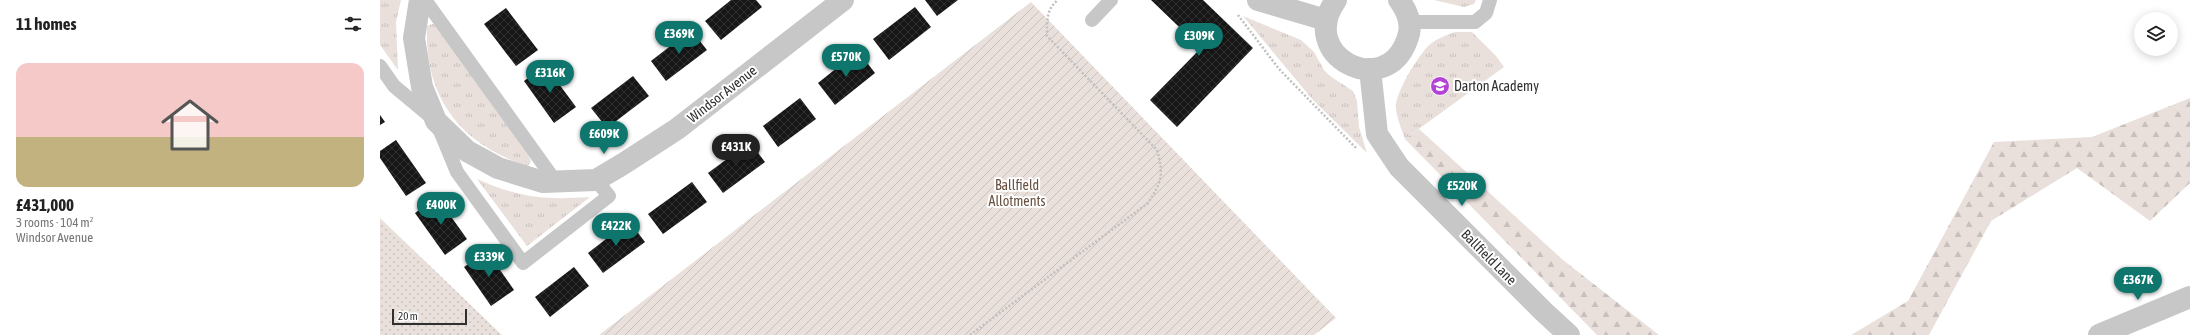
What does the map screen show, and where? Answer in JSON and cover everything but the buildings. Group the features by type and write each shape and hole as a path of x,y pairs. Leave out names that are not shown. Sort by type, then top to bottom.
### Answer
{"street":[{"name":"Windsor Avenue","path":"420,0 414,38 422,87 436,121 467,151 498,168 543,182 596,180 623,164 677,129 843,0"},
{"path":"1258,0 1326,20"},
{"path":"1336,0 1326,20 1326,33 1330,45 1336,55 1346,63 1357,68 1370,70 1389,63 1404,49 1409,36 1410,22 1406,8 1399,0"},
{"name":"Ballfield Lane","path":"1370,70 1377,134 1399,167 1543,311 1569,335"},
{"path":"2099,335 2190,297"}],"lane":[{"path":"425,0 556,182"},
{"path":"1092,20 1111,0"},
{"path":"1410,22 1475,22 1486,13 1490,0"},
{"name":"Windsor Avenue","path":"380,66 394,86 436,121 457,172 523,262 609,196 596,180"}],"path":[{"path":"970,335 1148,203 1161,183 1162,168 1157,150 1047,36 1047,18 1051,5 1058,0"},
{"path":"1237,12 1239,18 1279,69 1358,150"}],"green space":[{"path":"380,0 401,0 396,22 398,70 380,45"},
{"path":"1434,0 1476,0 1474,4 1464,7"},
{"name":"Ballfield Allotments","path":"1031,2 1336,318 1314,335 599,335"},
{"path":"1243,16 1301,40 1314,52 1324,70 1330,76 1353,91 1357,101 1359,127 1367,153 1313,100"},
{"path":"435,24 528,155 531,161 528,166 504,157 483,145 465,131 451,115 440,96 432,75 428,52 427,26"},
{"path":"1455,32 1472,32 1496,56 1504,67 1405,139 1398,121 1396,109 1396,102 1402,86 1418,59 1428,46 1434,41"},
{"path":"2190,98 2190,183 2150,221 2077,168 1991,221 1929,335 1851,335 1908,301 1994,142 2092,137"},
{"path":"1419,129 1563,260 1659,335 1597,335 1405,139"},
{"path":"477,179 519,194 546,198 590,197 527,246"},
{"path":"380,218 502,335 380,335"}],"place":[{"name":"Darton Academy","path":"1440,86"}]}
